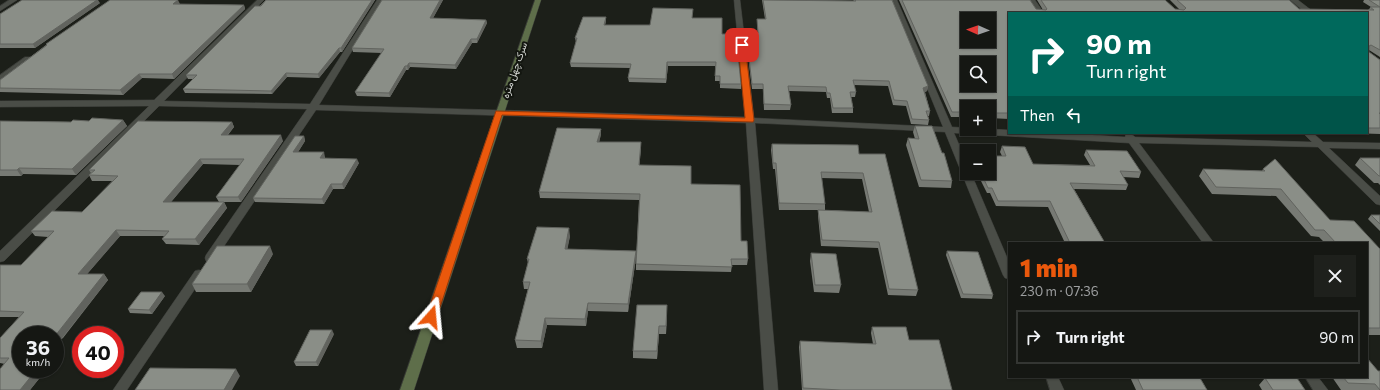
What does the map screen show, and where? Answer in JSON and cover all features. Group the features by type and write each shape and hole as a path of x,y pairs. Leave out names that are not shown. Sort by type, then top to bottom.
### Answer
{"street":[{"path":"0,9 14,0"},
{"path":"0,258 260,0"},
{"path":"120,390 313,107 380,0"},
{"name":"سرک چهل متره","path":"407,390 538,0"},
{"path":"737,0 750,120 771,390"},
{"path":"894,0 1008,273"},
{"path":"1031,0 1039,12"},
{"path":"1293,0 1310,12"},
{"path":"0,79 37,53"},
{"path":"0,104 155,103 313,107 750,120 1008,133"},
{"path":"1053,134 1380,146"},
{"path":"1309,134 1380,202"},
{"path":"1129,136 1209,242"},
{"path":"1052,378 1057,390"},
{"path":"1312,378 1321,390"}],"building":[{"path":"22,0 97,0 33,44 0,44 0,14"},
{"path":"110,0 178,0 173,4 244,5 172,74 139,74 120,90 0,88 0,80 47,45 46,44"},
{"path":"266,0 372,0 341,48 339,48 318,74 286,73 271,91 183,89 197,75 186,75 255,6 261,6"},
{"path":"382,0 440,0 430,18 486,20 477,39 471,39 455,65 409,63 405,66 389,93 355,92 384,49 352,48"},
{"path":"763,0 892,0 928,86 923,88 930,111 926,111 929,120 912,119 907,101 894,100 889,81 853,80 856,92 850,92 853,108 833,108 830,93 827,93 826,87 788,86 791,105 764,104 763,84 752,84 746,33 758,33 757,19 766,19"},
{"path":"902,0 1030,0 1036,9 1046,10 1047,9 1041,0 1165,0 1175,9 1184,10 1186,8 1177,0 1289,0 1299,9 1374,10 1370,7 1380,7 1380,50 1371,45 1369,46 1369,52 1380,60 1380,128 1368,128 1368,12 1008,12 1008,113 996,113 996,100 960,100 960,112 952,112"},
{"path":"1369,0 1380,0 1380,7"},
{"path":"653,8 693,9 692,18 722,18 722,34 736,34 741,84 720,84 720,76 715,76 716,62 667,62 666,79 628,78 631,64 570,63 577,38 575,38 583,17 606,17 604,25 650,25"},
{"path":"92,118 123,120 72,169 19,168 17,170 0,170 0,121 71,122 73,120 89,121"},
{"path":"138,121 232,122 221,135 281,135 238,197 216,197 244,159 200,159 163,202 224,202 195,239 162,239 169,231 116,230 78,274 104,274 63,326 12,326 12,378 30,378 20,390 0,390 0,369 9,358 0,358 0,338 24,312 0,311 0,265 21,265 54,231 31,231 52,211 82,212 118,176 89,175 95,170 89,170"},
{"path":"915,126 932,126 942,153 944,153 952,181 921,180 908,138 919,139"},
{"path":"557,128 601,129 597,142 641,142 639,165 691,166 691,184 740,185 741,241 747,241 748,259 731,259 732,267 636,264 640,194 539,192"},
{"path":"295,136 304,136 293,152 324,152 320,158 357,159 342,184 331,184 322,199 253,198"},
{"path":"772,144 858,145 859,154 885,154 918,290 889,289 879,242 822,240 818,210 872,212 863,173 821,172 825,204 779,203 776,163 773,163"},
{"path":"1002,146 1025,147 1033,164 1095,166 1086,150 1127,151 1141,172 1120,171 1128,185 1070,183 1104,242 1070,242 1050,201 998,201 992,188 988,188 984,180 996,180 996,156 1006,156"},
{"path":"1360,158 1380,158 1380,176 1379,176"},
{"path":"1275,159 1330,220 1354,221 1380,249 1380,328 1368,328 1368,242 1335,242 1324,230 1315,230 1281,189 1216,187 1203,169 1265,171 1263,169"},
{"path":"1371,215 1380,215 1380,224"},
{"path":"537,227 569,228 565,249 636,251 628,304 588,303 585,319 545,318 541,341 515,340 530,282 523,282 529,259 527,259"},
{"path":"217,246 270,246 247,284 192,284"},
{"path":"947,251 978,252 993,295 963,294"},
{"path":"811,253 836,254 841,285 815,285"},
{"path":"141,292 162,292 149,310 128,309"},
{"path":"637,305 667,305 666,326 659,326 657,351 633,351"},
{"path":"872,327 906,327 909,340 939,340 952,390 841,390 803,388 800,341 876,344"},
{"path":"310,330 332,330 316,362 294,362"},
{"path":"1368,359 1378,371 1380,371 1380,390 1375,384 1348,383 1344,378 1368,378"},
{"path":"150,368 236,369 224,390 135,390"},
{"path":"1137,378 1200,378 1207,390 1143,390"},
{"path":"1265,378 1297,378 1305,390 1273,390"}],"route":[{"path":"431,317 499,113 750,120 742,45"}]}
